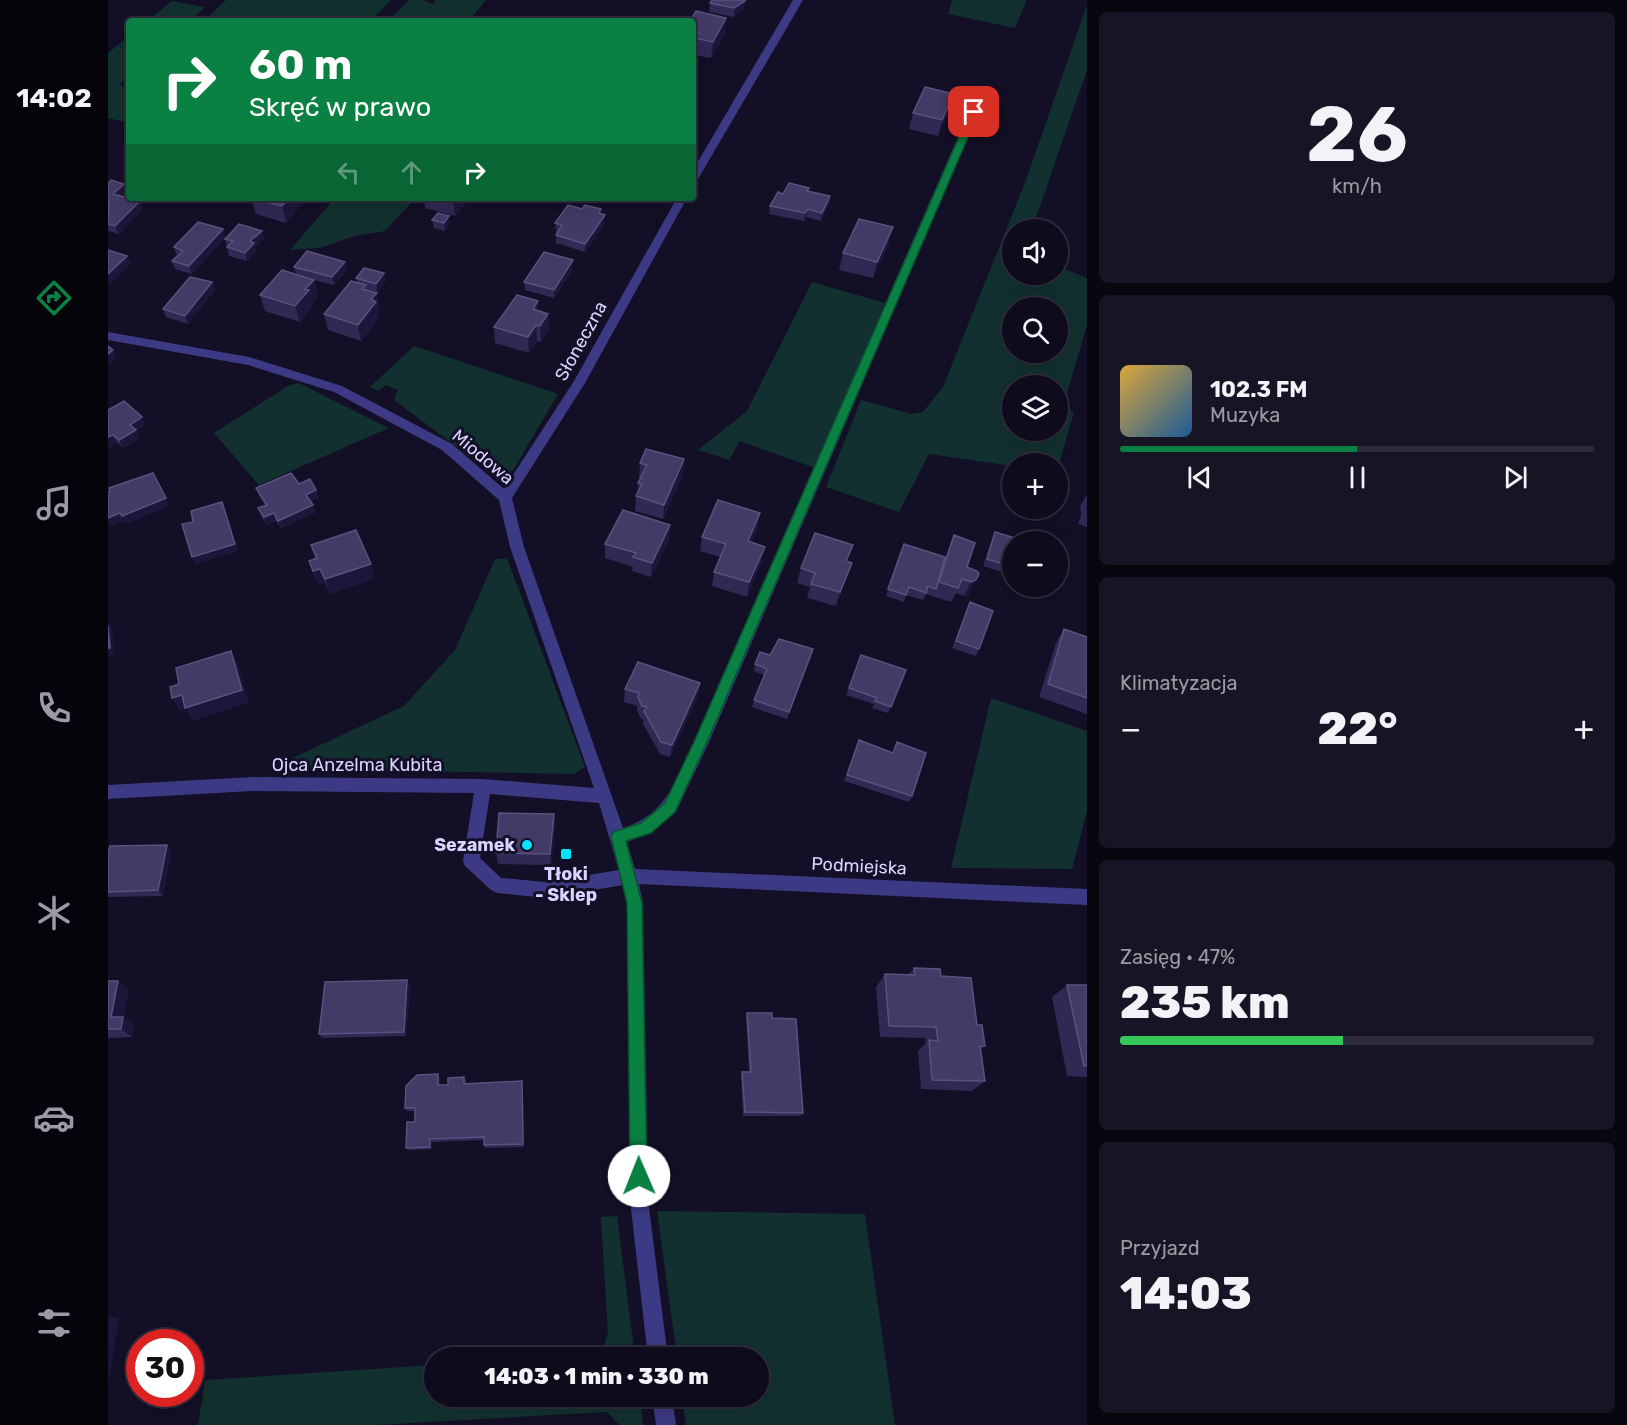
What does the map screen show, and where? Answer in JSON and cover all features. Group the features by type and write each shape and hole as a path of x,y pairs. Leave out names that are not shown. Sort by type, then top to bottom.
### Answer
{"street":[{"path":"696,174 798,0"},
{"path":"618,837 646,828 670,807 705,732 974,112"},
{"name":"Słoneczna","path":"506,498 579,383 680,201"},
{"name":"Miodowa","path":"108,336 249,361 338,388 447,447 506,498 517,548 605,796 635,903 639,1200 657,1347"},
{"name":"Ojca Anzelma Kubita","path":"108,792 252,784 483,786 605,796"},
{"name":"Podmiejska","path":"483,786 471,861 497,885 546,890 629,876 1087,897"},
{"path":"664,1407 666,1425"}],"green space":[{"path":"226,0 391,0 374,18 207,18"},
{"path":"409,0 423,0 433,4 436,0 486,0 471,18 391,18"},
{"path":"952,0 1027,0 1015,28 948,14"},
{"path":"172,1 205,7 193,18 151,18"},
{"path":"1087,5 1087,70 1035,219 1010,219"},
{"path":"126,38 126,78 119,85 126,86 126,122 108,118 108,53"},
{"path":"332,201 412,202 385,231 354,236 320,248 290,250"},
{"path":"1002,240 1002,285 1068,285 1068,270 1087,278 1087,325 1068,390 1068,375 1002,375 1002,441 1066,441 1062,453 1002,453 1002,465 929,454 899,512 826,487 861,400 911,414 923,412 943,387"},
{"path":"812,282 885,303 815,468 740,441 729,460 698,450 747,411"},
{"path":"414,346 558,394 514,469 506,476 497,477 394,400 398,390 386,385 378,391 370,387"},
{"path":"299,383 389,428 259,485 214,433 288,386"},
{"path":"1068,409 1074,412 1068,433"},
{"path":"507,558 585,767 574,774 297,769 286,761 404,706 455,650 495,559"},
{"path":"991,698 1087,731 1087,811 1072,869 951,868"},
{"path":"657,1211 865,1214 895,1425 686,1425 683,1407 769,1407 769,1347 676,1347"},
{"path":"617,1216 634,1347 604,1347 608,1332 601,1217"},
{"path":"424,1366 424,1407 641,1407 643,1425 619,1425 607,1412 377,1425 198,1425 201,1407 204,1407 205,1380"}],"building":[{"path":"712,0 745,1 734,8 710,3"},
{"path":"696,11 726,18 713,42 696,38 699,32 696,32 696,18 692,18"},
{"path":"925,87 954,94 942,120 913,113"},
{"path":"111,180 124,184 113,194 126,197 126,201 140,201 115,226 108,224 108,183"},
{"path":"789,183 809,188 807,191 830,196 822,213 808,209 805,213 770,206 778,192 783,194"},
{"path":"263,201 286,201 282,206"},
{"path":"568,205 582,209 585,205 601,209 599,213 605,215 585,244 556,235 562,225 555,223"},
{"path":"438,213 449,216 444,223 432,220"},
{"path":"859,219 893,227 877,262 843,253"},
{"path":"198,222 223,229 189,266 172,261 183,251 174,247"},
{"path":"239,224 262,231 250,241 254,243 245,253 227,247 233,241 225,239"},
{"path":"108,250 127,256 108,274"},
{"path":"307,251 345,262 332,277 294,267"},
{"path":"544,252 573,260 554,290 524,282"},
{"path":"364,268 384,273 376,284 356,278"},
{"path":"282,270 314,280 305,289 309,290 295,306 260,295"},
{"path":"190,277 212,282 185,316 163,309"},
{"path":"351,281 366,285 362,289 377,293 371,299 376,302 358,325 324,314"},
{"path":"517,295 538,301 533,309 548,314 540,326 536,325 528,337 494,327"},
{"path":"124,401 142,417 130,425 136,430 119,440 113,435 108,437 108,410"},
{"path":"646,449 684,459 664,505 636,496 642,484 638,483 647,465 640,463"},
{"path":"153,473 166,498 122,516 120,513 108,518 109,488"},
{"path":"291,473 299,484 310,479 316,490 306,495 313,505 278,521 274,513 264,517 258,508 267,505 256,488"},
{"path":"718,500 760,513 748,541 765,547 749,582 714,572 726,544 702,537"},
{"path":"222,502 235,544 192,557 182,524 193,522 191,511"},
{"path":"623,510 670,525 652,563 633,557 636,553 605,544"},
{"path":"356,530 371,564 325,579 320,569 313,571 309,561 317,558 311,545"},
{"path":"995,532 1002,534 1002,564 987,559"},
{"path":"815,533 853,545 846,561 852,563 840,592 811,584 815,573 801,568"},
{"path":"954,535 975,543 967,567 979,574 976,580 971,582 962,579 958,588 939,582"},
{"path":"904,544 945,557 936,589 928,586 926,593 909,587 906,595 888,589"},
{"path":"970,602 993,611 979,649 956,641"},
{"path":"1064,629 1087,637 1087,698 1048,684"},
{"path":"779,639 813,649 789,712 754,700 767,669 755,664 760,652 770,655"},
{"path":"231,651 242,690 185,708 182,695 172,698 170,687 179,684 176,668"},
{"path":"861,655 906,670 891,707 875,701 877,698 849,688"},
{"path":"638,662 700,683 672,745 661,742 644,711 647,707 642,706 638,697 639,693 625,689"},
{"path":"859,740 893,753 897,742 926,753 912,796 847,775"},
{"name":"Sezamek","path":"499,813 554,814 550,854 496,853"},
{"path":"167,845 158,890 108,892 110,846"},
{"path":"914,968 940,969 941,976 971,978 977,1025 982,1025 985,1046 980,1046 985,1081 932,1080 929,1040 938,1041 936,1027 889,1026 885,974 915,975"},
{"path":"407,980 404,1032 319,1034 325,982"},
{"path":"108,981 118,981 111,1017 123,1017 121,1029 108,1029"},
{"path":"1067,985 1087,985 1087,1066 1084,1066"},
{"path":"747,1013 772,1013 772,1018 796,1019 803,1113 745,1112 742,1072 751,1072"},
{"path":"438,1074 438,1085 448,1085 448,1078 464,1077 464,1084 522,1081 523,1144 484,1145 484,1137 430,1139 430,1147 406,1148 407,1122 415,1122 415,1108 405,1108 406,1086 417,1075"}],"place":[{"name":"Sezamek","path":"527,845"},
{"name":"Tłoki - Sklep","path":"566,854"}],"route":[{"path":"639,1176 635,903 618,837 646,828 670,807 851,398 974,112"}]}
